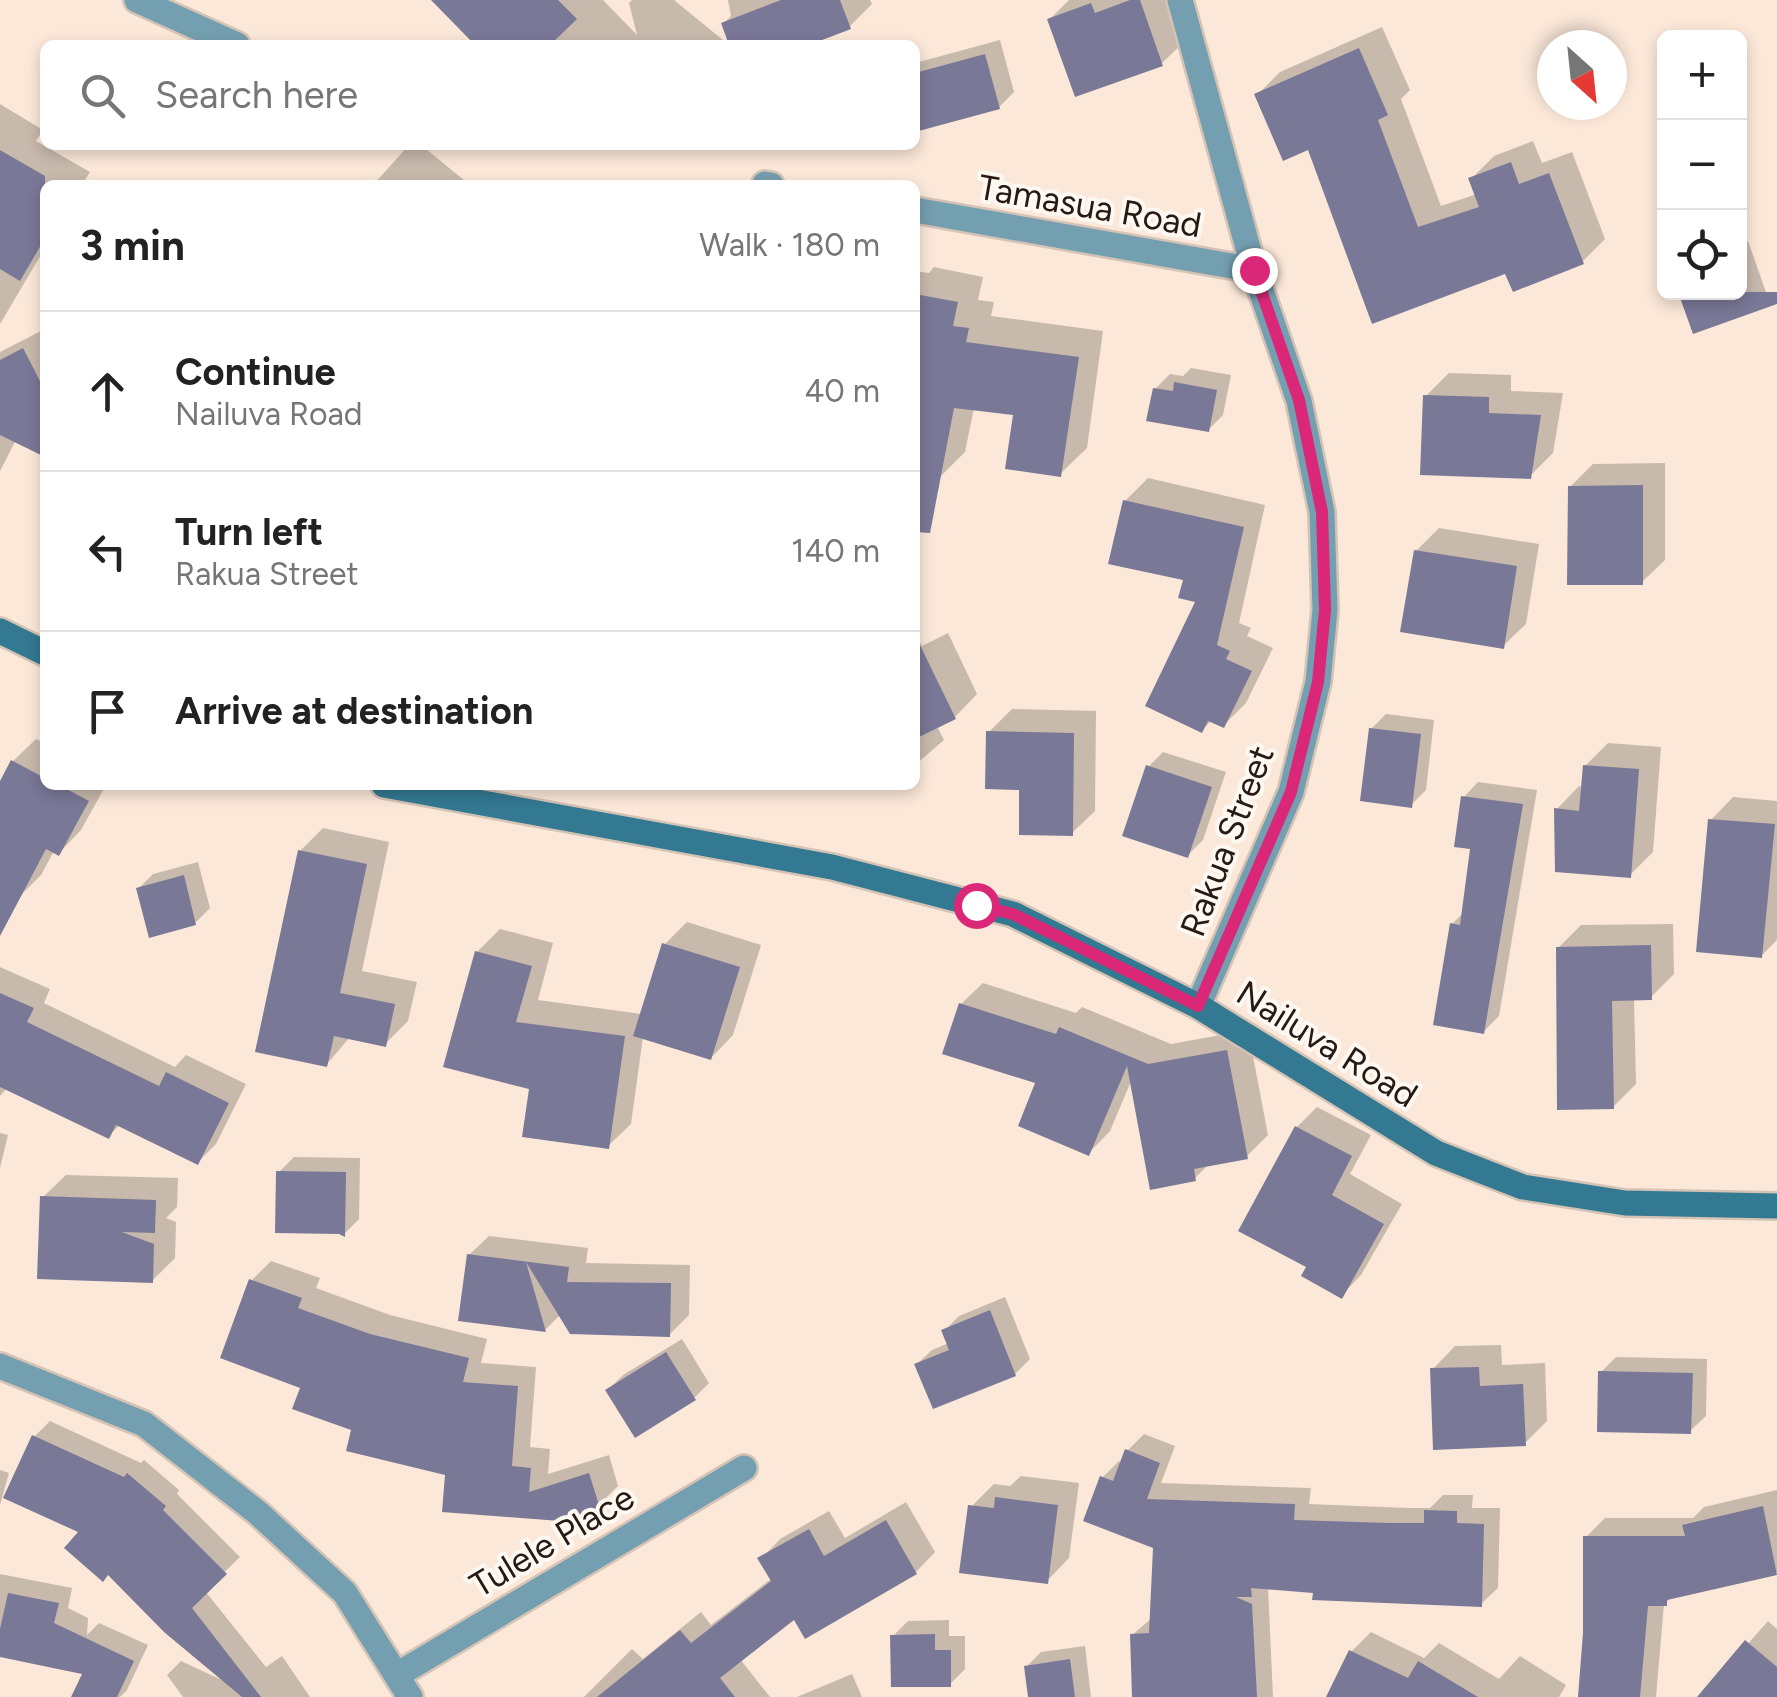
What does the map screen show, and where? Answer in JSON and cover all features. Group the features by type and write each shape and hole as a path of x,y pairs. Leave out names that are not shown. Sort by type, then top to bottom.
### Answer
{"main road":[{"path":"0,630 40,650"},
{"name":"Nailuva Road","path":"411,790 832,868 1013,914 1198,1006 1436,1154 1524,1187 1626,1202 1777,1206"}],"street":[{"path":"136,0 226,40"},
{"name":"Rakua Street","path":"1180,0 1254,270 1299,400 1322,512 1325,610 1318,682 1291,792 1198,1006"},
{"name":"Tamasua Road","path":"920,211 1254,270"},
{"path":"0,1366 144,1424 258,1513 345,1594 403,1686"},
{"name":"Tulele Place","path":"403,1686 744,1468"}],"building":[{"path":"431,0 558,0 577,19 555,40 470,40"},
{"path":"781,0 840,0 851,29 822,40 727,40 721,23"},
{"path":"1140,0 1163,66 1075,97 1047,19 1091,3 1095,13"},
{"path":"1359,48 1388,115 1378,120 1418,227 1479,207 1468,178 1511,162 1519,184 1549,173 1584,264 1513,292 1505,274 1372,324 1308,150 1283,161 1254,94"},
{"path":"985,54 1000,109 920,131 920,72"},
{"path":"0,150 45,176 45,180 40,180 40,247 20,281 0,269"},
{"path":"1747,292 1777,292 1777,304 1693,334 1681,300 1747,300"},
{"path":"920,295 958,302 953,326 969,328 966,342 1079,357 1061,477 1005,469 1013,415 954,408 930,533 920,532"},
{"path":"23,348 40,381 40,455 0,435 0,360"},
{"path":"1174,382 1217,390 1209,432 1146,421 1153,388 1173,391"},
{"path":"1423,395 1489,397 1489,413 1541,415 1531,479 1420,475"},
{"path":"1643,485 1643,585 1567,585 1568,486"},
{"path":"1123,500 1244,527 1217,645 1230,651 1226,659 1252,671 1224,728 1208,721 1202,733 1145,706 1195,602 1178,598 1183,580 1108,564"},
{"path":"1414,550 1517,566 1504,649 1400,632"},
{"path":"920,645 956,719 920,737"},
{"path":"1369,728 1421,734 1412,808 1360,801"},
{"path":"986,731 1074,733 1073,836 1019,835 1019,790 985,789"},
{"path":"11,760 40,775 40,790 68,790 89,801 59,856 46,849 0,936 0,781"},
{"path":"1146,765 1212,787 1188,858 1122,836"},
{"path":"1583,765 1639,769 1631,878 1555,872 1554,808 1579,811"},
{"path":"1461,796 1523,804 1484,1034 1433,1025 1450,923 1460,925 1470,849 1454,847"},
{"path":"1708,819 1775,824 1762,958 1696,952"},
{"path":"298,850 367,864 340,993 395,1004 386,1047 334,1036 327,1067 255,1052"},
{"path":"184,875 196,925 149,938 136,888"},
{"path":"662,943 740,967 711,1060 633,1036"},
{"path":"1651,945 1652,1000 1612,1001 1614,1109 1557,1110 1556,947"},
{"path":"475,951 532,966 516,1022 625,1036 609,1149 522,1137 529,1089 443,1067"},
{"path":"0,993 34,1008 27,1022 159,1086 166,1072 229,1103 198,1165 116,1125 109,1139 0,1087"},
{"path":"959,1003 1056,1034 1059,1027 1148,1064 1227,1050 1248,1159 1194,1169 1196,1181 1150,1190 1127,1066 1089,1156 1018,1126 1035,1083 942,1054"},
{"path":"1295,1126 1352,1156 1332,1195 1384,1224 1342,1299 1301,1276 1306,1267 1238,1231"},
{"path":"276,1171 346,1172 345,1237 275,1233"},
{"path":"40,1196 156,1200 155,1233 122,1232 154,1244 153,1283 37,1279"},
{"path":"467,1254 569,1267 567,1282 671,1283 670,1337 570,1334 526,1262 546,1332 458,1321"},
{"path":"249,1279 302,1298 298,1308 370,1334 469,1358 463,1382 518,1386 512,1466 531,1468 529,1492 589,1473 600,1508 560,1521 442,1512 445,1475 346,1451 351,1430 292,1409 300,1388 220,1358"},
{"path":"990,1310 1016,1376 933,1409 914,1364 949,1350 941,1330"},
{"path":"666,1352 696,1400 635,1438 605,1390"},
{"path":"1479,1367 1480,1386 1523,1384 1526,1446 1433,1450 1430,1368"},
{"path":"1598,1371 1693,1373 1691,1434 1597,1432"},
{"path":"32,1435 124,1477 127,1473 166,1506 163,1510 227,1574 192,1608 261,1697 242,1697 164,1632 108,1575 103,1582 64,1548 78,1532 3,1498"},
{"path":"1125,1449 1160,1463 1147,1499 1295,1504 1294,1520 1424,1523 1424,1510 1457,1511 1457,1523 1484,1524 1482,1607 1312,1600 1313,1593 1251,1588 1252,1597 1236,1597 1252,1604 1257,1697 1132,1697 1130,1634 1149,1633 1153,1548 1083,1521 1100,1476 1113,1481"},
{"path":"995,1497 1058,1505 1048,1584 959,1573 968,1505 994,1508"},
{"path":"1763,1506 1777,1575 1667,1600 1667,1606 1648,1606 1640,1697 1578,1697 1583,1633 1583,1536 1685,1536 1682,1525"},
{"path":"886,1520 917,1574 805,1639 794,1620 720,1678 735,1697 597,1697 680,1630 691,1643 771,1581 757,1558 809,1529 824,1556"},
{"path":"8,1593 59,1603 54,1623 134,1661 117,1697 71,1697 82,1674 0,1657 0,1629"},
{"path":"935,1634 935,1650 951,1650 951,1687 891,1687 890,1635"},
{"path":"1745,1640 1777,1667 1777,1697 1697,1697"},
{"path":"1349,1650 1408,1678 1418,1661 1478,1697 1326,1697"},
{"path":"1070,1659 1075,1697 1028,1697 1024,1666"}],"route":[{"path":"976,905 1013,914 1198,1006 1291,792 1318,682 1325,610 1322,512 1299,400 1254,270"}]}
